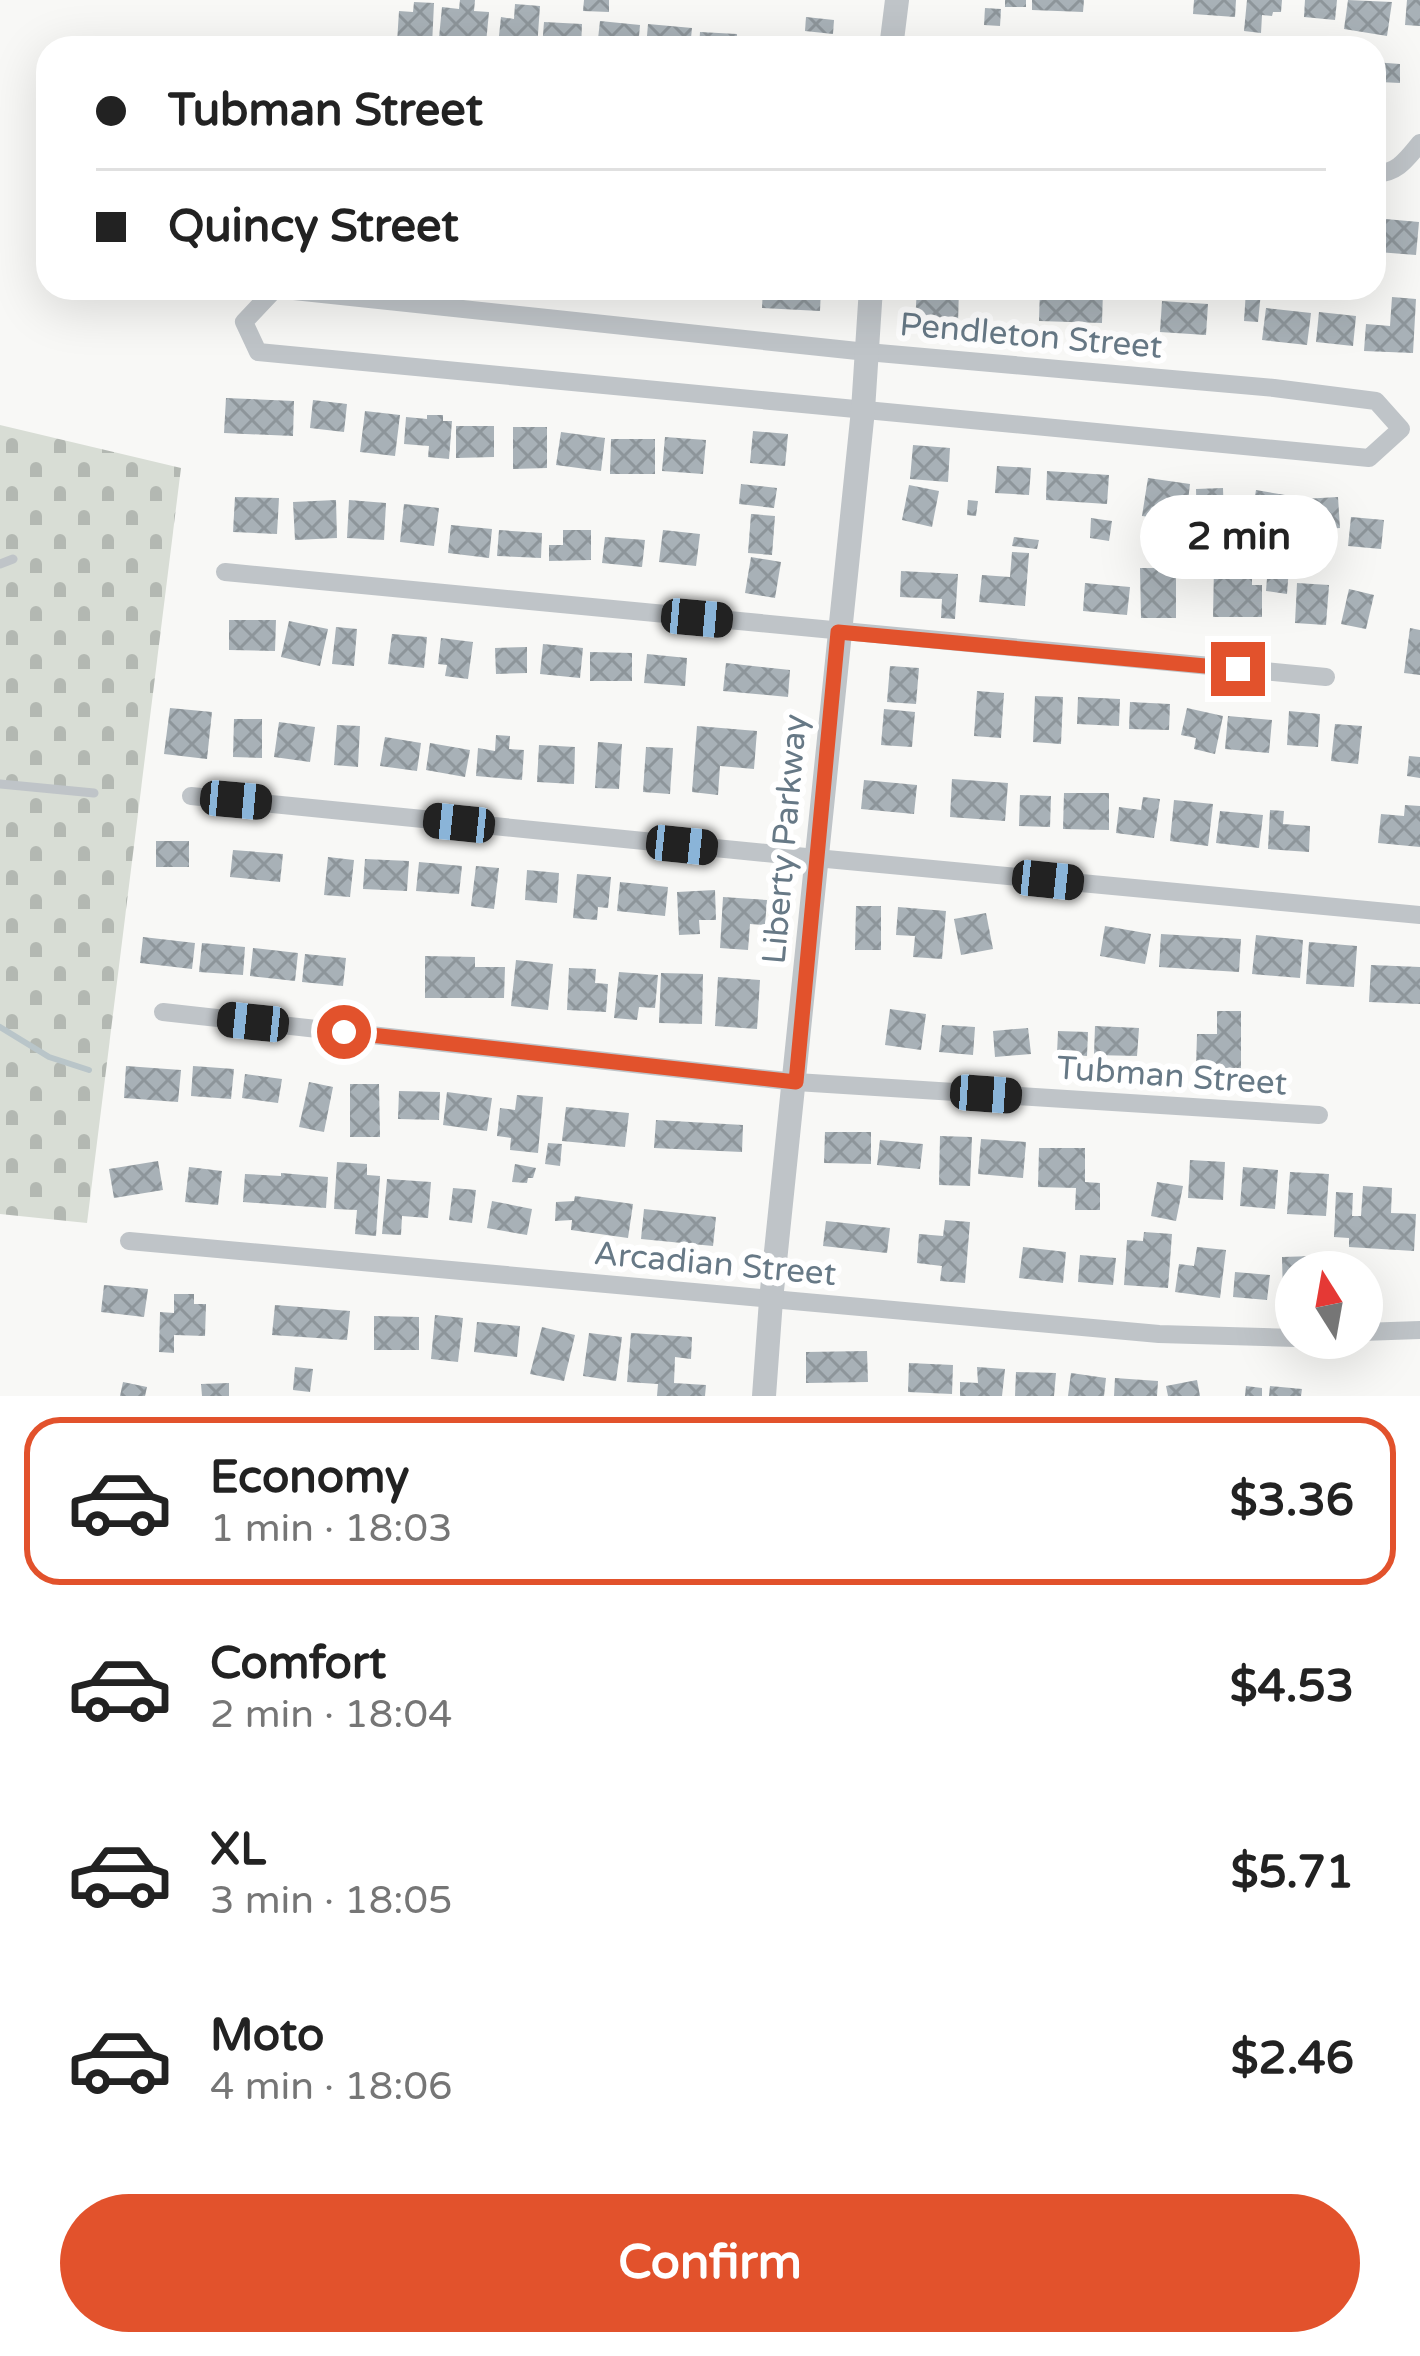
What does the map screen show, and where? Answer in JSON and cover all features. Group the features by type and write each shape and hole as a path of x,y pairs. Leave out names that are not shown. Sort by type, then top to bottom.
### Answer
{"street":[{"path":"892,36 897,0"},
{"path":"1386,173 1400,167 1420,143"},
{"name":"Pendleton Street","path":"265,300 244,322 258,352 1369,458 1401,429 1376,401 1274,388 867,352 378,300"},
{"name":"Liberty Parkway","path":"764,1396 870,300"},
{"path":"225,572 1326,677"},
{"path":"191,796 1420,914"},
{"name":"Tubman Street","path":"163,1012 796,1082 1318,1115"},
{"name":"Arcadian Street","path":"129,1241 1159,1334 1275,1337"},
{"path":"1383,1331 1420,1330"}],"lane":[{"path":"0,564 13,559"},
{"path":"0,784 94,793"}],"green space":[{"path":"0,425 181,468 87,1223 0,1214"}],"building":[{"path":"460,0 475,0 474,11 489,12 487,36 439,36 442,7 459,9"},
{"path":"584,0 609,0 609,12 583,11"},
{"path":"1005,0 1026,0 1026,7 1005,7"},
{"path":"1032,0 1084,0 1083,12 1032,10"},
{"path":"1194,0 1236,0 1235,17 1193,14"},
{"path":"1247,0 1282,0 1281,12 1262,15 1261,33 1244,31"},
{"path":"1305,0 1337,0 1335,20 1304,17"},
{"path":"1348,0 1392,2 1387,36 1344,29"},
{"path":"1407,0 1420,0 1420,26 1405,25"},
{"path":"414,2 434,3 432,36 397,36 399,11 413,12"},
{"path":"515,4 540,6 538,36 499,36 501,17 514,19"},
{"path":"985,8 1001,9 1000,26 984,25"},
{"path":"806,17 834,20 833,34 805,31"},
{"path":"600,21 640,25 639,36 598,36"},
{"path":"544,22 582,24 582,36 543,36"},
{"path":"648,24 692,28 691,36 647,36"},
{"path":"700,32 737,34 737,36 700,36"},
{"path":"1386,63 1400,64 1400,83 1386,82"},
{"path":"1386,219 1419,222 1416,255 1386,253"},
{"path":"1392,297 1416,299 1413,353 1364,351 1366,324 1390,326"},
{"path":"762,300 820,300 820,311 762,308"},
{"path":"916,300 959,300 958,324 915,323"},
{"path":"1040,300 1103,300 1102,323 1039,321"},
{"path":"1245,300 1260,300 1258,322 1244,321"},
{"path":"1162,301 1208,304 1206,335 1160,332"},
{"path":"1266,308 1311,313 1307,345 1262,340"},
{"path":"1319,312 1356,316 1353,346 1316,342"},
{"path":"226,398 294,401 293,436 224,433"},
{"path":"313,400 347,404 344,432 310,428"},
{"path":"365,411 400,415 395,456 360,452"},
{"path":"427,415 443,415 443,421 452,421 449,459 428,457 429,446 404,444 406,417 427,419"},
{"path":"456,426 494,426 494,457 456,458"},
{"path":"513,427 547,427 547,468 513,469"},
{"path":"753,431 788,434 785,466 750,463"},
{"path":"561,432 605,438 601,471 556,465"},
{"path":"665,437 706,440 703,474 662,471"},
{"path":"611,439 655,439 655,474 610,474"},
{"path":"913,445 950,448 948,482 910,479"},
{"path":"997,466 1031,468 1029,495 995,493"},
{"path":"1047,471 1109,475 1107,504 1046,500"},
{"path":"1148,478 1190,484 1187,509 1173,507 1171,520 1142,516"},
{"path":"741,484 777,488 774,508 739,504"},
{"path":"909,485 939,491 932,527 902,520"},
{"path":"1223,488 1224,526 1197,527 1196,489"},
{"path":"1256,490 1291,496 1284,538 1249,532"},
{"path":"235,497 279,498 277,534 233,532"},
{"path":"1338,497 1340,528 1325,529 1326,540 1306,541 1303,499"},
{"path":"336,500 337,538 295,540 293,502"},
{"path":"349,500 386,503 384,540 347,538"},
{"path":"968,500 978,501 976,516 967,515"},
{"path":"404,504 439,508 434,546 400,542"},
{"path":"751,514 775,516 772,555 748,553"},
{"path":"1351,517 1384,520 1381,549 1348,546"},
{"path":"1091,518 1112,521 1109,541 1090,538"},
{"path":"451,525 492,529 489,558 448,553"},
{"path":"499,530 542,533 541,558 497,556"},
{"path":"563,530 591,530 591,560 549,561 549,545 563,545"},
{"path":"663,530 700,534 696,566 659,562"},
{"path":"605,537 645,540 642,567 602,563"},
{"path":"1014,537 1039,540 1037,549 1012,546"},
{"path":"1012,552 1029,553 1025,606 979,602 982,575 1010,577"},
{"path":"751,557 781,562 775,598 745,593"},
{"path":"1268,565 1289,567 1287,594 1266,591"},
{"path":"1214,567 1252,567 1252,585 1262,585 1262,617 1213,617"},
{"path":"1140,568 1176,568 1176,618 1141,618"},
{"path":"901,571 958,574 955,619 941,618 942,599 900,597"},
{"path":"1085,583 1130,587 1127,615 1083,611"},
{"path":"1297,583 1329,585 1326,625 1295,623"},
{"path":"1349,589 1374,595 1366,629 1341,624"},
{"path":"229,620 276,620 275,651 229,650"},
{"path":"289,621 328,629 320,666 281,657"},
{"path":"336,627 357,629 354,666 332,664"},
{"path":"1410,628 1420,630 1420,675 1404,673"},
{"path":"392,634 427,637 424,668 388,664"},
{"path":"441,638 473,642 468,679 445,676 447,665 438,664"},
{"path":"543,644 583,648 580,678 540,674"},
{"path":"527,647 527,673 496,674 495,648"},
{"path":"590,652 632,653 632,681 590,681"},
{"path":"647,654 687,658 685,686 644,683"},
{"path":"726,663 790,670 788,697 723,691"},
{"path":"890,666 919,668 916,704 887,702"},
{"path":"977,691 1004,693 1001,738 974,736"},
{"path":"1035,696 1063,697 1061,744 1033,742"},
{"path":"1078,697 1120,699 1119,726 1077,724"},
{"path":"1130,702 1170,704 1169,730 1129,729"},
{"path":"170,708 212,712 207,759 164,754"},
{"path":"1187,708 1223,716 1215,754 1194,749 1196,738 1181,735"},
{"path":"884,709 915,712 912,747 881,745"},
{"path":"1289,711 1320,714 1318,747 1287,745"},
{"path":"1228,716 1272,720 1269,753 1225,749"},
{"path":"234,719 262,719 262,758 233,757"},
{"path":"279,722 315,727 310,762 274,757"},
{"path":"1335,724 1362,726 1358,764 1331,761"},
{"path":"337,725 360,726 358,767 334,765"},
{"path":"697,726 757,731 754,769 720,766 718,795 692,792"},
{"path":"496,735 510,736 509,749 524,750 522,780 476,776 478,748 495,751"},
{"path":"385,737 421,743 417,771 380,766"},
{"path":"598,742 622,744 619,789 595,788"},
{"path":"430,743 470,750 465,777 426,770"},
{"path":"539,745 575,747 574,784 537,782"},
{"path":"646,747 673,748 670,794 643,792"},
{"path":"1409,756 1420,757 1420,778 1407,776"},
{"path":"952,779 1008,783 1005,821 950,817"},
{"path":"864,780 917,785 914,814 861,809"},
{"path":"1064,793 1109,793 1109,830 1063,829"},
{"path":"1020,795 1051,796 1050,827 1019,826"},
{"path":"1143,797 1160,799 1154,838 1116,833 1119,807 1141,810"},
{"path":"1174,800 1213,804 1208,846 1170,841"},
{"path":"1405,805 1420,806 1420,847 1378,843 1381,814 1404,816"},
{"path":"1270,810 1284,811 1283,824 1310,826 1309,852 1268,849"},
{"path":"1220,811 1263,815 1259,848 1216,843"},
{"path":"156,841 189,841 189,867 156,867"},
{"path":"233,850 283,854 280,882 230,877"},
{"path":"328,857 354,860 350,897 324,895"},
{"path":"365,859 409,861 407,891 363,889"},
{"path":"419,862 462,866 459,894 416,891"},
{"path":"476,866 499,868 494,909 471,906"},
{"path":"527,870 559,873 557,903 525,900"},
{"path":"577,874 611,877 608,908 598,907 597,920 573,918"},
{"path":"620,882 668,887 665,916 617,911"},
{"path":"715,890 716,920 699,920 700,934 679,935 677,892"},
{"path":"723,897 767,900 765,925 750,924 748,950 720,948"},
{"path":"856,906 881,906 881,950 855,950"},
{"path":"898,907 946,911 942,959 913,957 915,936 896,935"},
{"path":"986,913 993,949 961,955 954,919"},
{"path":"1105,926 1151,934 1145,964 1100,956"},
{"path":"1161,934 1241,939 1239,972 1159,967"},
{"path":"1256,935 1303,940 1300,978 1252,974"},
{"path":"143,937 195,943 192,969 140,963"},
{"path":"1309,942 1357,946 1354,987 1306,984"},
{"path":"202,943 245,947 243,975 199,972"},
{"path":"253,948 298,953 295,981 250,976"},
{"path":"305,954 346,958 343,986 302,982"},
{"path":"425,956 475,957 475,967 505,967 504,998 425,998"},
{"path":"516,960 553,964 548,1010 511,1006"},
{"path":"1371,965 1420,967 1420,1004 1369,1002"},
{"path":"569,968 596,969 595,983 608,984 606,1012 567,1010"},
{"path":"619,972 658,975 655,1008 639,1007 637,1020 614,1018"},
{"path":"661,973 703,974 702,1024 659,1023"},
{"path":"718,977 760,980 757,1029 715,1026"},
{"path":"890,1009 926,1014 921,1050 885,1045"},
{"path":"1217,1011 1241,1011 1241,1068 1196,1068 1197,1034 1217,1034"},
{"path":"942,1025 975,1027 973,1055 939,1052"},
{"path":"1095,1026 1139,1028 1137,1056 1094,1055"},
{"path":"1028,1028 1031,1054 995,1057 993,1031"},
{"path":"1058,1031 1088,1032 1087,1056 1057,1054"},
{"path":"126,1066 181,1070 178,1102 124,1098"},
{"path":"193,1066 234,1069 231,1099 191,1096"},
{"path":"245,1074 282,1079 278,1103 242,1098"},
{"path":"309,1082 333,1087 324,1132 299,1127"},
{"path":"350,1084 379,1084 380,1137 350,1137"},
{"path":"399,1091 440,1092 439,1120 398,1119"},
{"path":"447,1092 492,1098 487,1131 443,1125"},
{"path":"517,1095 543,1097 538,1153 510,1150 511,1138 497,1136 500,1108 515,1110"},
{"path":"566,1107 629,1113 625,1147 562,1141"},
{"path":"656,1120 743,1125 742,1152 654,1148"},
{"path":"825,1132 871,1132 871,1164 824,1163"},
{"path":"940,1136 972,1137 970,1186 939,1185"},
{"path":"981,1139 1026,1142 1023,1178 978,1174"},
{"path":"880,1140 923,1144 920,1169 877,1165"},
{"path":"548,1143 562,1144 560,1166 545,1164"},
{"path":"1039,1148 1085,1148 1085,1182 1100,1183 1100,1210 1075,1210 1076,1188 1038,1187"},
{"path":"1190,1160 1225,1162 1223,1200 1188,1198"},
{"path":"158,1161 163,1190 114,1198 109,1169"},
{"path":"337,1162 367,1164 367,1175 380,1176 376,1236 355,1234 357,1210 334,1209"},
{"path":"515,1164 536,1168 533,1178 527,1183 512,1182"},
{"path":"189,1167 222,1171 218,1205 185,1202"},
{"path":"1243,1167 1278,1170 1275,1209 1240,1206"},
{"path":"1290,1172 1329,1174 1326,1216 1287,1214"},
{"path":"245,1174 328,1177 326,1208 243,1202"},
{"path":"387,1179 431,1182 428,1218 402,1216 401,1235 382,1234"},
{"path":"1157,1182 1183,1186 1176,1221 1151,1216"},
{"path":"1363,1186 1392,1188 1391,1213 1416,1214 1414,1251 1349,1247 1349,1238 1334,1237 1336,1192 1353,1193 1352,1216 1361,1216"},
{"path":"453,1188 476,1190 472,1223 449,1220"},
{"path":"575,1196 633,1204 628,1238 571,1230 572,1220 555,1221 556,1202 574,1201"},
{"path":"492,1201 532,1209 527,1235 487,1228"},
{"path":"644,1209 716,1217 713,1246 641,1239"},
{"path":"945,1220 970,1222 965,1283 940,1281 942,1266 917,1263 919,1234 943,1236"},
{"path":"826,1221 890,1228 887,1253 823,1246"},
{"path":"1144,1232 1172,1234 1168,1288 1124,1285 1127,1240 1143,1241"},
{"path":"1023,1247 1066,1252 1063,1283 1019,1278"},
{"path":"1197,1247 1226,1250 1220,1298 1175,1292 1179,1264 1194,1266"},
{"path":"1080,1255 1116,1258 1113,1285 1078,1282"},
{"path":"1235,1272 1270,1275 1267,1300 1233,1297"},
{"path":"104,1285 148,1289 144,1317 101,1312"},
{"path":"174,1294 194,1294 194,1304 206,1304 205,1336 174,1335 174,1353 159,1352 160,1312 174,1313"},
{"path":"275,1305 350,1311 347,1340 272,1335"},
{"path":"435,1315 463,1318 458,1362 431,1359"},
{"path":"374,1316 419,1317 419,1350 374,1350"},
{"path":"477,1322 520,1326 517,1357 474,1352"},
{"path":"542,1327 575,1335 564,1381 530,1374"},
{"path":"589,1333 622,1337 616,1381 583,1376"},
{"path":"631,1333 692,1337 691,1359 675,1357 674,1383 706,1385 705,1396 657,1396 658,1384 627,1382"},
{"path":"867,1351 868,1382 806,1383 806,1352"},
{"path":"909,1363 953,1365 952,1394 908,1392"},
{"path":"295,1367 313,1369 310,1392 293,1390"},
{"path":"977,1367 1005,1369 1002,1396 960,1396 960,1382 978,1383"},
{"path":"1016,1372 1056,1373 1054,1396 1015,1396"},
{"path":"1071,1373 1106,1378 1104,1396 1068,1396"},
{"path":"1115,1378 1158,1381 1157,1396 1114,1396"},
{"path":"1197,1380 1200,1396 1168,1396 1166,1386"},
{"path":"123,1382 147,1387 145,1396 120,1396"},
{"path":"229,1383 229,1396 202,1396 201,1384"},
{"path":"1246,1386 1262,1388 1262,1396 1245,1396"},
{"path":"1270,1386 1302,1389 1301,1396 1269,1396"}],"waterway":[{"path":"0,1027 49,1057 89,1070"}],"route":[{"path":"344,1032 796,1082 838,632 1238,669"}]}
